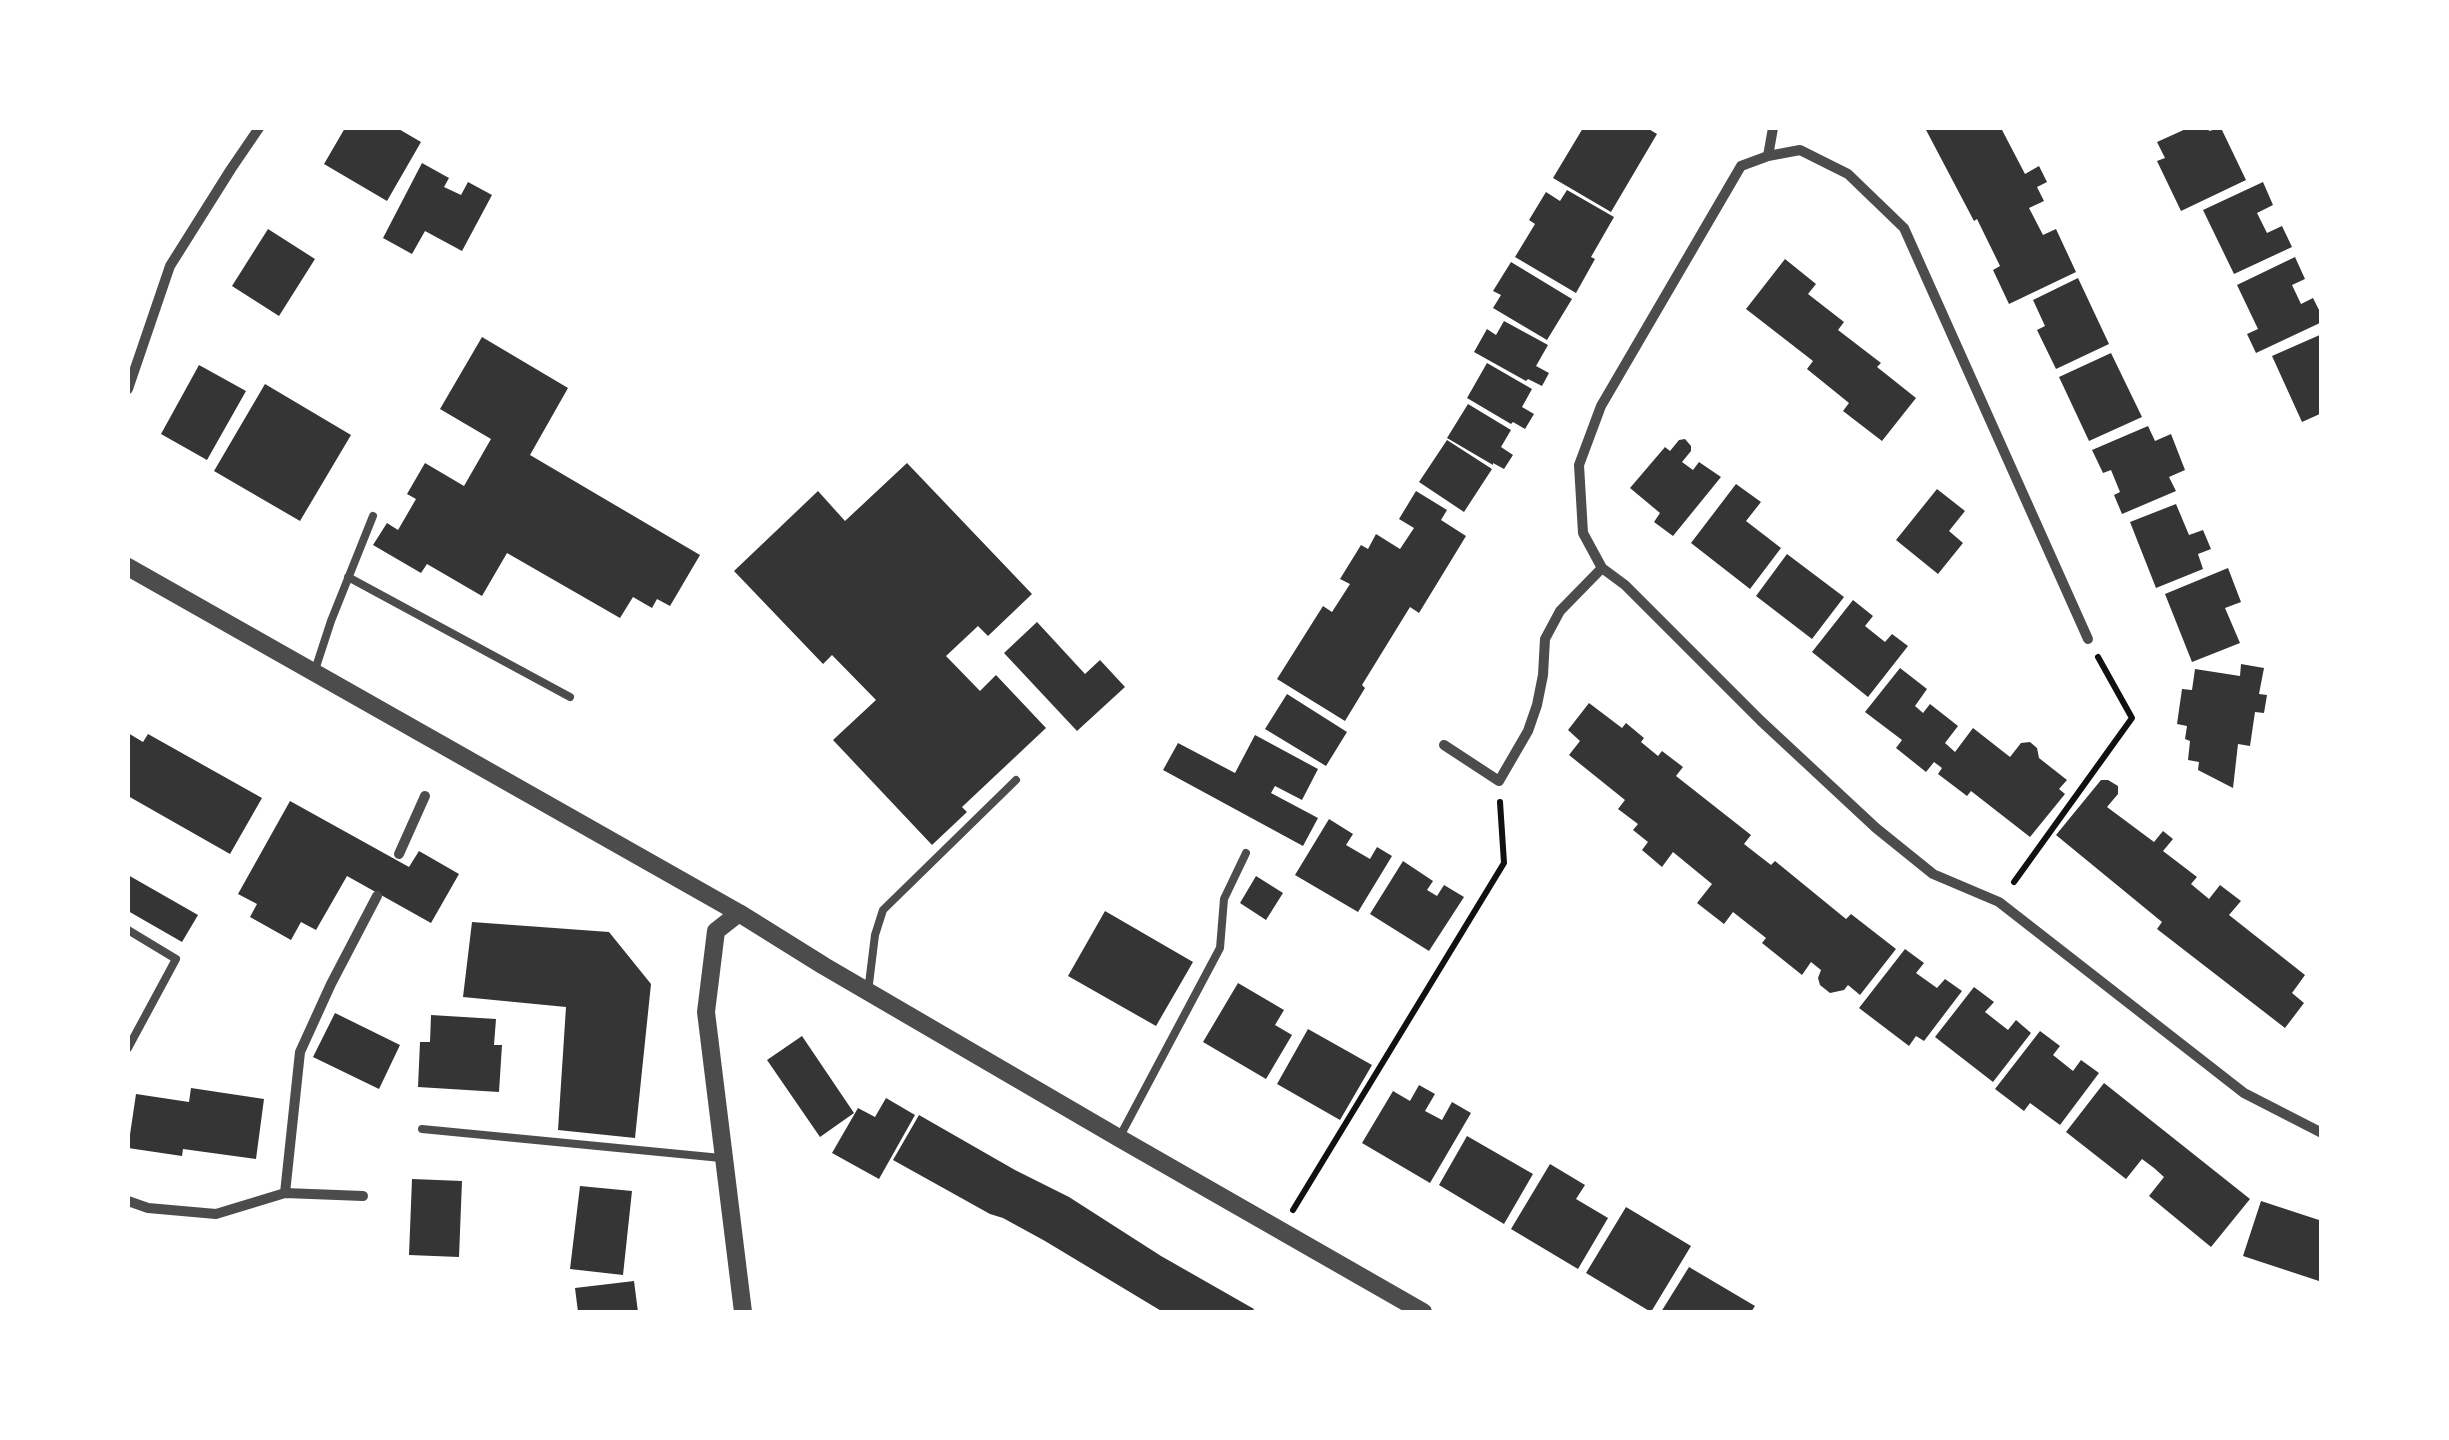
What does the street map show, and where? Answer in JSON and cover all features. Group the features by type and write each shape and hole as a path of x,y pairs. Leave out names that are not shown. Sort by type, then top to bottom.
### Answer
{"street":[{"path":"128,389 170,266 260,128"},
{"path":"1768,156 1772,128"},
{"path":"2088,638 1904,228 1848,174 1800,150 1741,166 1600,406 1580,466 1583,533 1602,568 1624,584 1761,721 1876,828 1933,874 2000,902 2244,1093 2322,1133"},
{"path":"128,566 739,913 868,992 1422,1312"},
{"path":"1444,745 1499,781 1528,731 1537,705 1544,675 1545,638 1560,611 1602,568"},
{"path":"399,854 425,796"},
{"path":"285,1192 300,1052 378,896"},
{"path":"739,913 716,931 706,1012 743,1312"},
{"path":"128,1201 148,1208 216,1214 285,1192 363,1196"}],"lane":[{"path":"314,673 372,516"},
{"path":"348,576 570,696"},
{"path":"868,992 875,935 883,910 1016,780"},
{"path":"1119,1138 1220,948 1224,899 1246,853"},
{"path":"128,930 176,959 128,1048"},
{"path":"422,1129 724,1159"}],"path":[{"path":"2000,902 2132,718 2088,638"},
{"path":"1280,1232 1504,863 1499,781"}],"building":[{"path":"345,128 397,128 421,142 387,201 324,164"},
{"path":"1583,128 1647,128 1657,134 1611,212 1553,178"},
{"path":"1925,128 2001,128 2025,174 2039,166 2047,182 2037,187 2044,201 2029,208 2043,235 2056,229 2076,272 2009,304 1993,270 2000,266"},
{"path":"2188,128 2221,128 2246,180 2181,211 2157,161 2165,158 2157,142"},
{"path":"422,163 449,178 444,187 461,195 468,182 492,195 462,251 425,231 412,254 383,238"},
{"path":"2263,182 2273,205 2257,213 2267,233 2282,226 2292,247 2234,274 2203,210"},
{"path":"1567,190 1614,217 1576,293 1515,257 1535,224 1529,220 1546,192 1560,201"},
{"path":"268,229 315,259 279,316 232,286"},
{"path":"2295,257 2305,279 2292,285 2301,304 2313,298 2322,322 2256,353 2247,334 2258,329 2237,285"},
{"path":"1785,259 1816,284 1808,294 1844,322 1838,330 1881,363 1877,367 1916,398 1882,441 1843,411 1849,403 1807,369 1813,361 1746,309"},
{"path":"1511,262 1572,299 1547,340 1493,308 1501,295 1493,291"},
{"path":"2078,278 2109,344 2056,369 2037,330 2045,326 2033,300"},
{"path":"1504,321 1548,345 1536,366 1549,373 1542,386 1474,352 1487,329 1496,335"},
{"path":"2322,334 2322,413 2302,422 2272,356"},
{"path":"482,337 568,388 530,455 700,555 670,606 657,599 652,608 633,597 620,618 507,553 482,596 427,564 421,573 373,545 387,523 398,530 416,499 407,494 425,463 464,486 491,439 440,409"},
{"path":"2111,353 2142,417 2089,441 2059,377"},
{"path":"1487,363 1532,389 1522,407 1534,414 1525,429 1467,398"},
{"path":"199,365 246,391 207,460 161,434"},
{"path":"265,384 351,435 300,521 214,471"},
{"path":"1468,404 1511,430 1501,447 1513,455 1504,469 1447,438"},
{"path":"2148,426 2155,441 2171,434 2185,470 2169,477 2176,491 2122,514 2114,495 2120,492 2111,470 2103,473 2092,450"},
{"path":"1685,439 1691,451 1682,462 1693,470 1699,462 1721,477 1673,536 1654,522 1660,513 1630,488 1665,447 1670,451"},
{"path":"1447,440 1492,469 1464,512 1419,482"},
{"path":"907,463 1032,594 988,636 978,626 946,656 980,691 996,675 1046,728 962,807 967,812 932,845 833,740 876,700 832,655 823,664 734,571 818,491 845,521"},
{"path":"1736,484 1761,502 1746,521 1781,548 1750,589 1691,543"},
{"path":"1937,489 1965,511 1949,531 1963,543 1938,574 1896,540"},
{"path":"1416,491 1447,510 1441,520 1466,536 1419,613 1410,607 1362,685 1365,688 1345,721 1277,679 1323,606 1332,612 1350,584 1340,579 1361,545 1368,549 1376,534 1400,549 1414,528 1399,519"},
{"path":"2176,504 2189,535 2203,530 2211,549 2198,554 2203,569 2156,588 2130,522"},
{"path":"1787,554 1844,597 1812,639 1756,596"},
{"path":"2228,568 2241,602 2225,608 2240,643 2192,662 2165,594"},
{"path":"1853,600 1873,616 1865,626 1885,642 1892,634 1908,646 1868,697 1812,652"},
{"path":"1037,622 1085,674 1100,660 1125,687 1077,731 1004,653"},
{"path":"2241,664 2264,668 2259,694 2267,695 2264,713 2255,712 2250,746 2238,744 2233,788 2198,770 2199,762 2188,760 2187,726 2177,724 2182,689 2192,690 2195,669 2240,676"},
{"path":"1900,668 1927,689 1915,706 1923,713 1930,704 1958,726 1945,743 1955,752 1973,728 2010,757 2021,743 2030,742 2037,748 2039,758 2067,780 2059,789 2065,794 2030,837 1971,791 1967,796 1938,774 1942,768 1934,762 1926,772 1896,748 1902,740 1865,712"},
{"path":"1287,694 1347,732 1326,766 1265,729"},
{"path":"1589,703 1622,728 1626,723 1658,756 1662,751 1683,767 1676,776 1751,835 1744,844 1771,865 1775,861 1846,919 1851,914 1896,949 1860,995 1848,985 1830,993 1820,985 1821,970 1811,962 1802,975 1762,943 1766,938 1733,912 1724,924 1697,903 1712,884 1673,852 1662,867 1642,850 1648,842 1633,830 1638,824 1618,809 1625,800 1569,755 1580,741 1568,730"},
{"path":"128,733 143,742 148,734 262,798 230,854 128,796"},
{"path":"1255,735 1318,769 1302,800 1275,786 1271,793 1318,818 1303,846 1163,770 1178,743 1235,773"},
{"path":"2101,780 2118,786 2118,794 2107,807 2154,842 2163,831 2173,839 2163,851 2197,877 2191,884 2209,899 2220,885 2241,901 2229,915 2305,975 2292,993 2304,1003 2285,1028 2157,929 2162,922 2056,835"},
{"path":"290,801 409,867 419,851 459,874 431,923 347,876 316,930 301,922 291,940 250,917 257,904 238,894"},
{"path":"1329,819 1353,834 1346,845 1370,859 1377,847 1392,856 1358,912 1295,875"},
{"path":"1403,861 1433,881 1427,890 1437,896 1444,885 1464,897 1429,951 1370,914"},
{"path":"128,875 198,915 182,942 128,911"},
{"path":"1256,876 1283,893 1266,920 1240,903"},
{"path":"1105,911 1193,962 1156,1026 1068,976"},
{"path":"472,922 609,932 651,984 635,1138 558,1130 566,1007 463,997"},
{"path":"1905,949 1924,963 1916,973 1937,988 1945,979 1962,991 1924,1041 1916,1036 1909,1046 1859,1008"},
{"path":"1238,983 1284,1010 1275,1025 1292,1035 1266,1079 1203,1042"},
{"path":"1974,987 1994,1002 1985,1012 2008,1030 2016,1020 2031,1033 1993,1082 1935,1037"},
{"path":"335,1013 400,1045 379,1089 313,1057"},
{"path":"431,1015 496,1019 494,1045 502,1045 499,1092 418,1087 420,1042 430,1042"},
{"path":"1308,1029 1372,1065 1340,1120 1277,1084"},
{"path":"2040,1031 2060,1046 2053,1055 2073,1071 2081,1060 2099,1073 2060,1125 2030,1103 2024,1111 1995,1089"},
{"path":"802,1036 854,1113 820,1137 767,1060"},
{"path":"2104,1083 2250,1199 2211,1247 2149,1196 2164,1177 2154,1168 2142,1159 2126,1179 2066,1132"},
{"path":"1419,1085 1435,1094 1425,1111 1442,1120 1452,1102 1471,1113 1430,1183 1362,1143 1393,1091 1410,1101"},
{"path":"191,1088 264,1099 256,1159 183,1149 182,1156 128,1148 136,1094 189,1102"},
{"path":"886,1098 915,1115 879,1179 832,1153 858,1108 875,1117"},
{"path":"919,1115 1069,1197 1254,1309 1163,1312 1045,1241 893,1160"},
{"path":"1467,1136 1533,1174 1504,1224 1439,1185"},
{"path":"1550,1164 1585,1185 1576,1199 1608,1218 1578,1269 1511,1229"},
{"path":"412,1179 462,1181 459,1257 409,1255"},
{"path":"580,1186 632,1191 623,1275 570,1269"},
{"path":"2261,1201 2322,1221 2322,1282 2243,1256"},
{"path":"1626,1207 1691,1246 1651,1312 1586,1273"},
{"path":"1689,1267 1755,1306 1751,1312 1661,1312"},
{"path":"634,1281 638,1312 578,1312 575,1288"}]}
